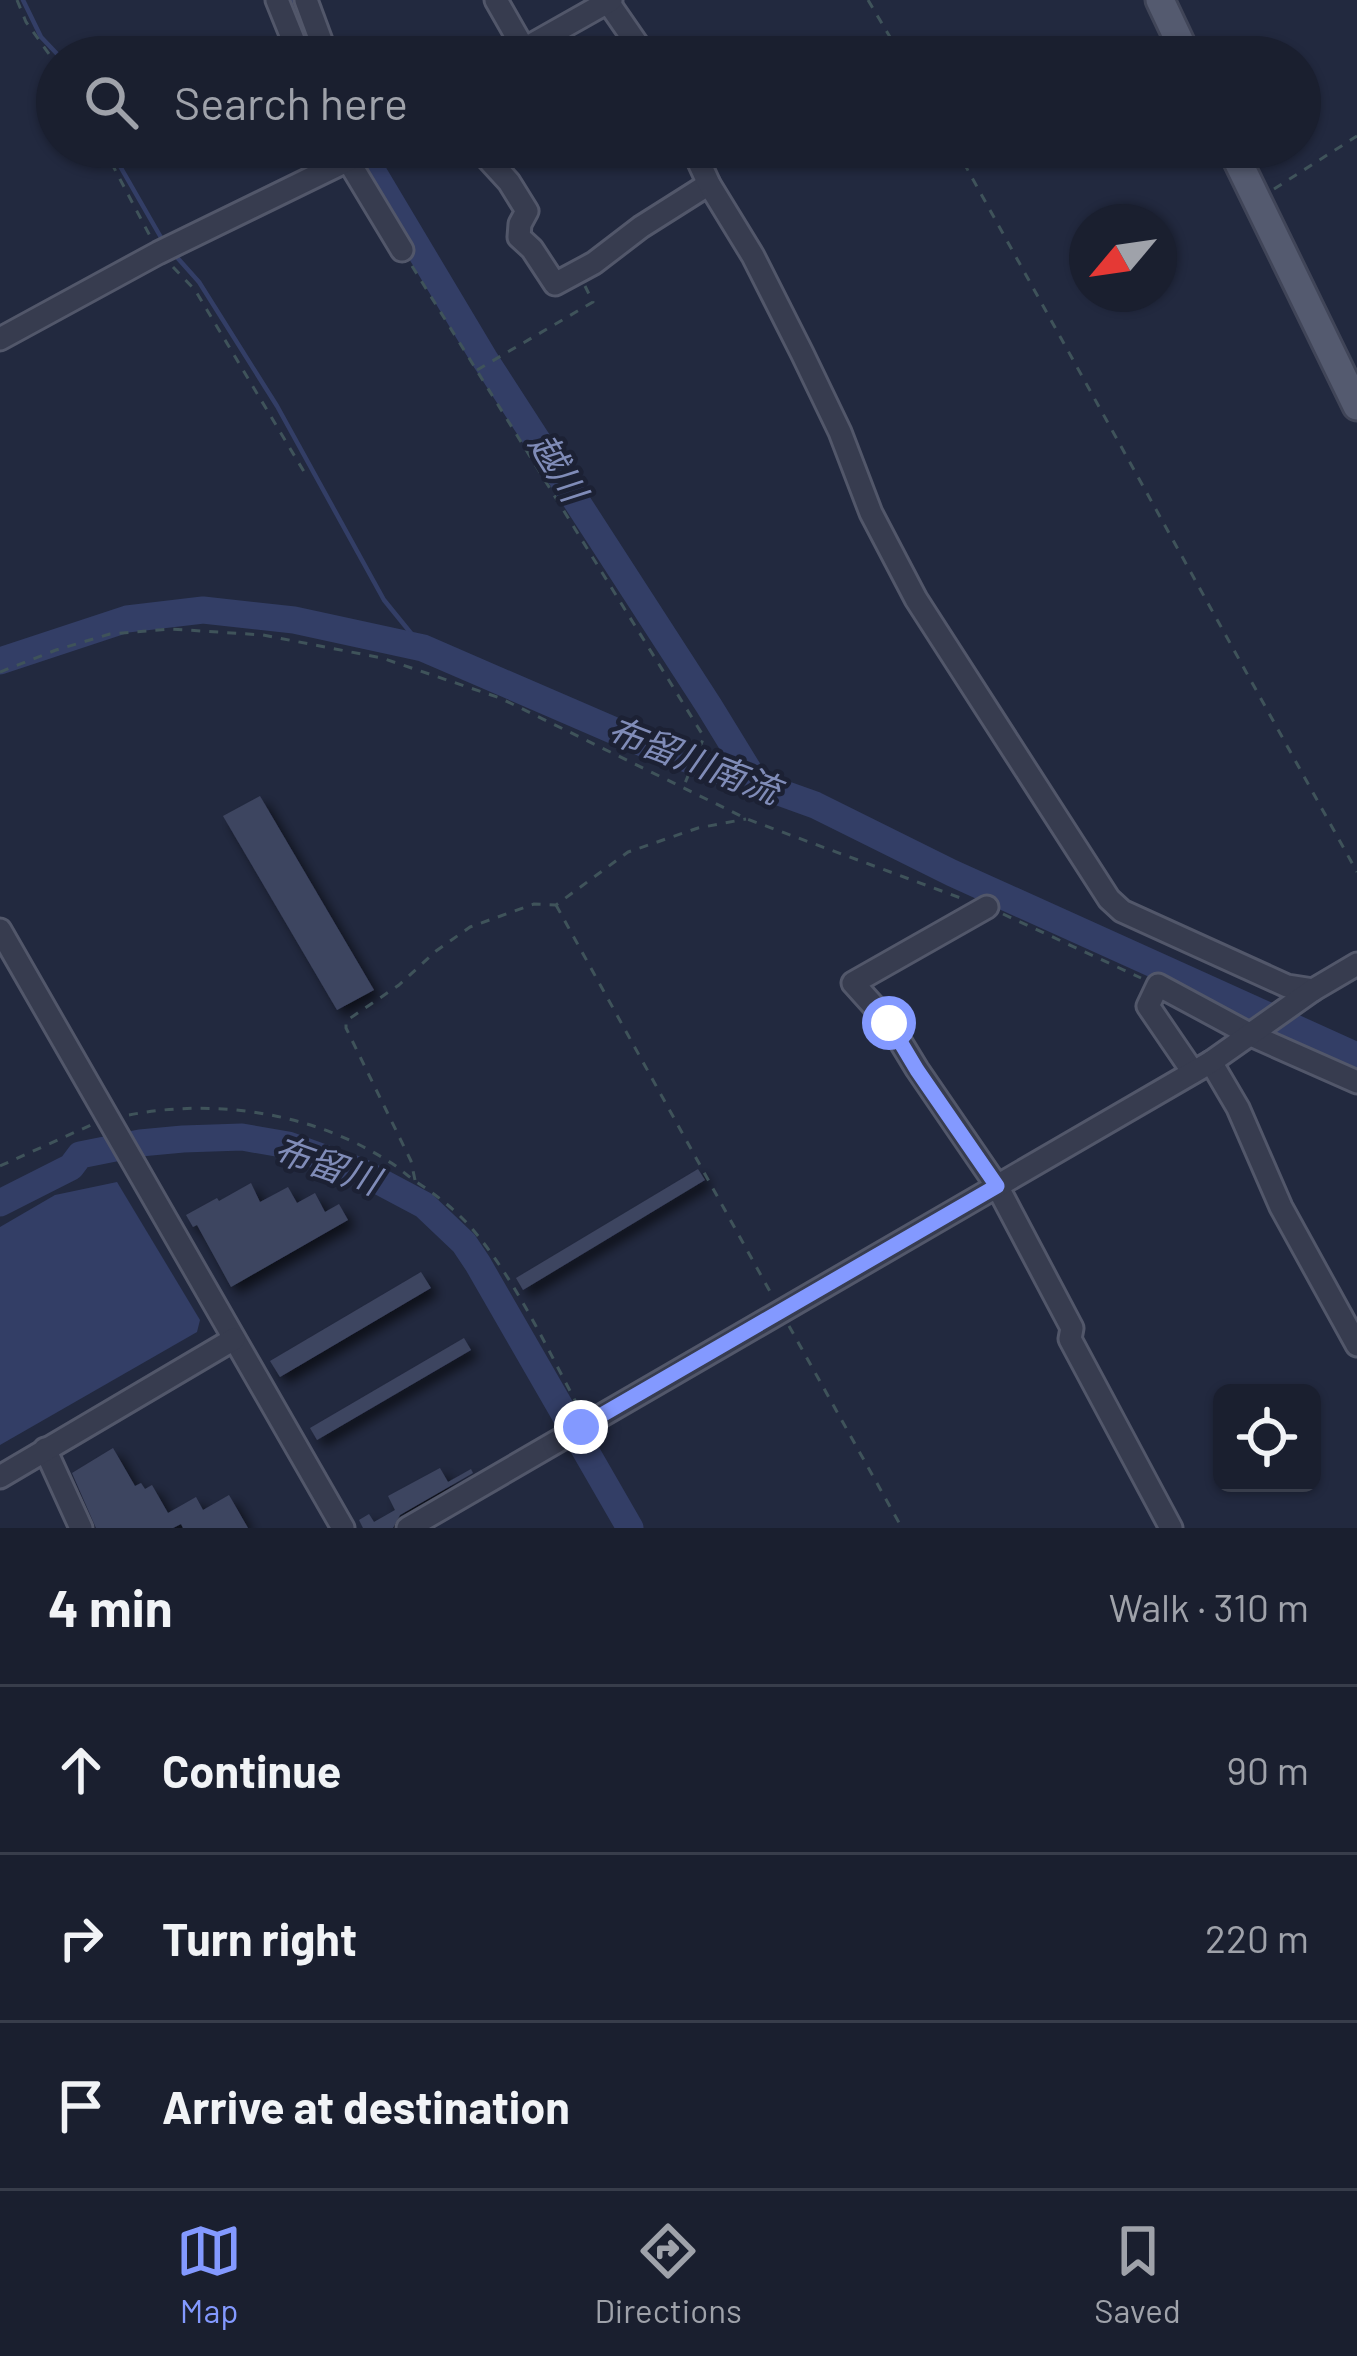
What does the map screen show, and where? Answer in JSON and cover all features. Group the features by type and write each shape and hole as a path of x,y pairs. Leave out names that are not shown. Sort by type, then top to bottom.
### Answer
{"main road":[{"path":"1160,0 1177,36"},
{"path":"1241,168 1347,360 1357,406"}],"street":[{"path":"292,36 280,6 307,0 320,36"},
{"path":"496,0 510,36"},
{"path":"547,36 606,2 631,36"},
{"path":"0,339 318,168"},
{"path":"352,168 402,250"},
{"path":"496,168 527,212 519,237 555,284 709,184"},
{"path":"702,168 802,352 916,599 1109,899 1122,911 1308,994"},
{"path":"987,908 853,983 889,1023 997,1186 1072,1328 1070,1339 1171,1528"},
{"path":"0,930 343,1528"},
{"path":"407,1528 1202,1067 1357,964"},
{"path":"1357,1082 1158,986 1148,1006 1238,1108 1281,1207 1357,1345"},
{"path":"0,1478 234,1339"},
{"path":"45,1450 81,1528"}],"path":[{"path":"17,0 36,36"},
{"path":"868,0 889,36"},
{"path":"1321,159 1357,136"},
{"path":"114,168 158,253 195,290 306,475"},
{"path":"967,168 1357,872"},
{"path":"1257,200 1307,168"},
{"path":"402,250 704,737 682,789"},
{"path":"476,371 593,302 578,273"},
{"path":"0,672 110,634 171,629 263,635 382,658 500,698 748,819 987,908 1158,986"},
{"path":"415,1181 411,1161 346,1021 470,928 534,904 556,904 628,852 698,828 748,819"},
{"path":"556,904 902,1528"},
{"path":"0,1166 110,1121 203,1106 296,1121 356,1144 390,1161 438,1196 478,1235 543,1340 585,1425"}],"water":[{"path":"117,1182 200,1320 197,1332 0,1445 0,1227 55,1195"}],"building":[{"path":"260,796 374,990 337,1010 223,816"},
{"path":"698,1169 705,1180 523,1290 516,1278"},
{"path":"251,1183 260,1202 288,1187 297,1203 315,1193 325,1212 339,1204 348,1220 231,1287 197,1225 193,1227 186,1215"},
{"path":"421,1272 431,1288 280,1377 270,1361"},
{"path":"464,1338 471,1350 317,1440 310,1428"},
{"path":"113,1448 135,1486 152,1485 168,1513 196,1497 203,1510 229,1495 248,1528 183,1528 181,1524 173,1528 96,1528 72,1473"},
{"path":"440,1468 448,1482 471,1469 473,1473 400,1515 393,1528 363,1528 359,1520 369,1514 374,1522 395,1510 388,1496"}],"waterway":[{"path":"23,0 41,36"},
{"name":"越川","path":"293,0 309,36"},
{"path":"121,168 163,241"},
{"name":"越川","path":"371,168 484,358 758,786"},
{"path":"174,254 199,282 277,406 384,600 423,648"},
{"name":"布留川南流","path":"0,661 127,619 203,610 294,620 423,648 645,744 815,805 952,873 1357,1056"},
{"name":"布留川","path":"0,1203 71,1167 80,1155 183,1139 242,1137 288,1145 360,1171 424,1205 464,1243 630,1528"}],"route":[{"path":"581,1427 997,1186 889,1023"}]}
